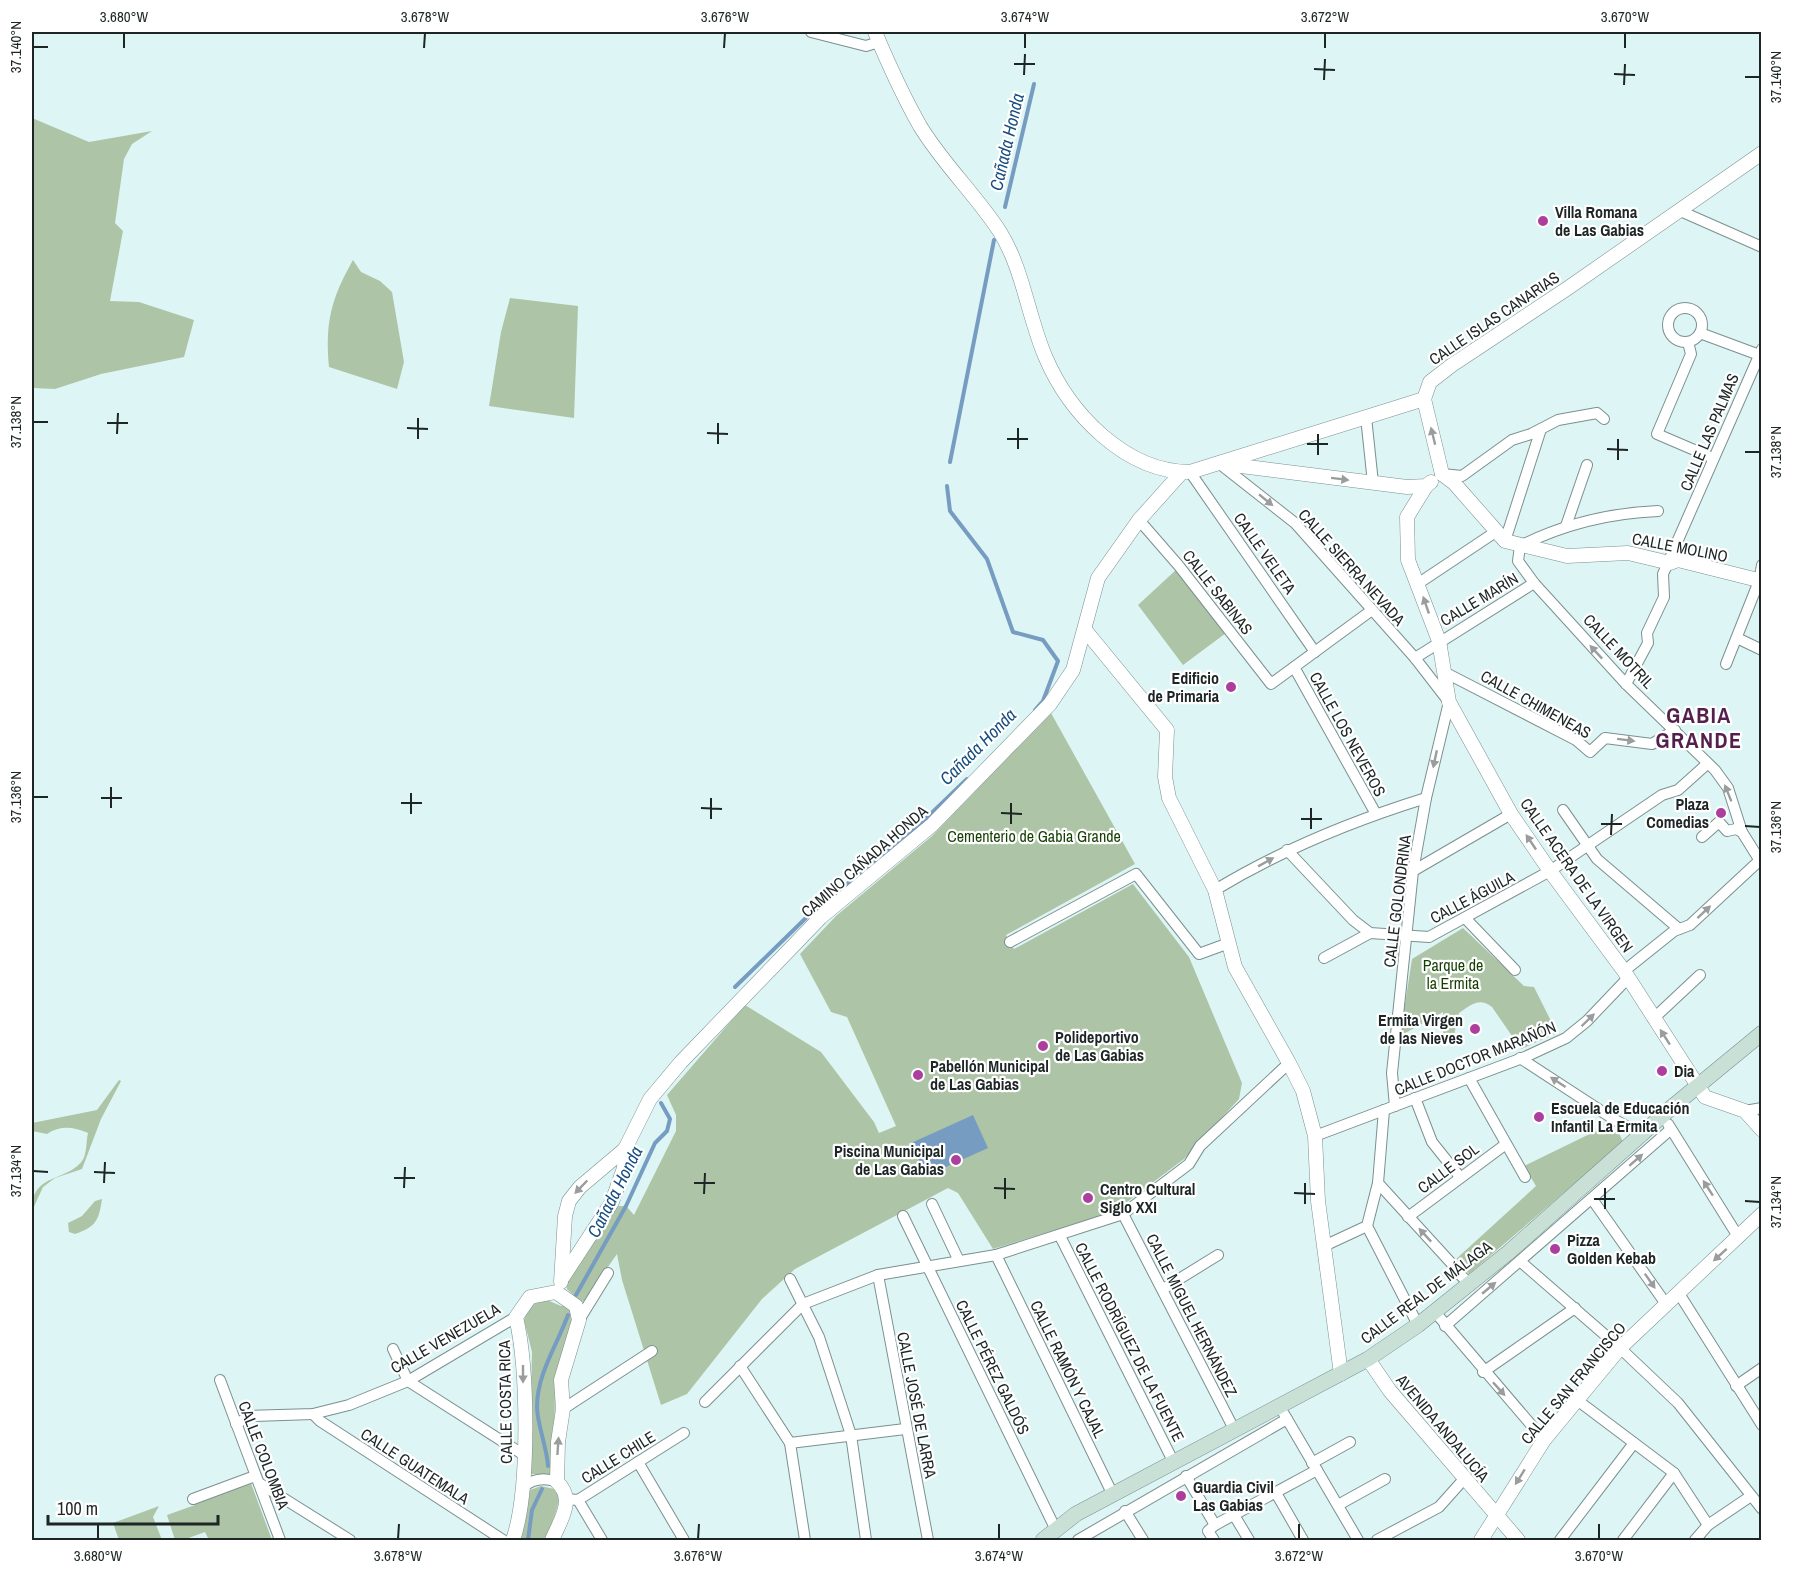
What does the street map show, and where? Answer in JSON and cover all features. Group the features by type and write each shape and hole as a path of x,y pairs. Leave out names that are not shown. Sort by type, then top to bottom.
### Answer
{"main road":[{"name":"CALLE REAL DE MÁLAGA","path":"1043,1540 1076,1514 1234,1431 1283,1413 1418,1325 1470,1284 1761,1033"}],"street":[{"path":"811,32 866,46 877,37 921,128 1001,234 1017,270 1045,356 1060,384 1095,428 1121,451 1160,468 1186,472 1424,399 1442,474 1454,483 1501,536 1520,546 1566,526 1622,512 1658,511"},
{"name":"CALLE ISLAS CANARIAS","path":"1424,399 1430,382 1452,364 1568,288 1761,153"},
{"path":"1678,210 1761,247"},
{"path":"1686,308 1696,312 1702,321 1701,333 1688,342 1677,340 1670,332 1668,320 1675,311 1686,308"},
{"path":"1701,333 1761,353"},
{"path":"1688,342 1691,354 1657,434 1713,458"},
{"name":"CALLE LAS PALMAS","path":"1626,684 1648,644 1647,633 1664,597 1662,574 1670,563 1713,458 1761,353"},
{"path":"1220,463 1407,487 1426,486 1442,474 1462,476 1512,440 1558,420 1597,413 1604,419"},
{"path":"1366,417 1373,483"},
{"path":"1419,584 1501,536 1541,429"},
{"name":"CALLE SIERRA NEVADA","path":"1220,463 1294,523 1415,658 1449,702"},
{"path":"1566,526 1587,465"},
{"name":"CAMINO CAÑADA HONDA","path":"626,1149 650,1099 681,1062 821,917 932,825 1050,704 1073,670 1098,578 1139,520 1186,472"},
{"name":"CALLE VELETA","path":"1186,472 1315,652"},
{"name":"CALLE ACERA DE LA VIRGEN","path":"1426,486 1407,517 1408,560 1439,641 1449,702 1511,814 1626,975 1697,1086"},
{"name":"CALLE SABINAS","path":"1139,520 1179,566 1271,684 1294,667"},
{"name":"CALLE MOLINO","path":"1520,546 1567,556 1628,553 1670,563 1678,560 1760,581"},
{"name":"CALLE MOTRIL","path":"1520,546 1518,561 1534,583 1626,684 1675,730 1728,788 1742,832 1759,855"},
{"path":"1726,664 1760,581 1761,565"},
{"name":"CALLE MARÍN","path":"1439,641 1534,583"},
{"path":"1294,667 1372,610"},
{"path":"1085,630 1167,730 1166,791 1215,890 1235,968 1303,1091 1315,1136 1318,1201 1341,1374"},
{"path":"1737,638 1761,650"},
{"path":"1415,658 1439,641"},
{"name":"CALLE LOS NEVEROS","path":"1294,667 1376,814"},
{"name":"CALLE CHIMENEAS","path":"1446,673 1576,740 1590,752 1605,738 1652,744 1675,730"},
{"name":"CALLE GOLONDRINA","path":"1395,1106 1392,1073 1413,871 1426,798 1449,702"},
{"name":"CALLE ÁGUILA","path":"1370,933 1429,937 1466,919 1550,871 1662,795 1678,790 1707,764"},
{"path":"1215,890 1287,850 1376,814 1426,798"},
{"path":"1563,810 1586,846 1621,881 1679,929"},
{"path":"1413,871 1511,814"},
{"path":"1702,837 1719,822 1727,831 1736,829 1742,832"},
{"path":"1287,850 1353,920 1370,933 1324,958"},
{"name":"CALLE DOCTOR MARAÑÓN","path":"1315,1136 1520,1058 1572,1034 1626,975 1679,929 1690,925 1759,855"},
{"path":"1010,942 1136,874 1199,954 1229,943"},
{"path":"1466,919 1515,970"},
{"path":"1653,1019 1700,975"},
{"path":"1520,1058 1615,1120 1643,1135"},
{"path":"705,1402 803,1304 878,1275 996,1255 1123,1214 1189,1164 1200,1146 1289,1063"},
{"path":"1469,1078 1525,1178"},
{"path":"1697,1086 1705,1097 1745,1111 1761,1108"},
{"path":"1415,1098 1432,1142 1460,1177"},
{"path":"1384,1110 1378,1184 1367,1226 1418,1325"},
{"path":"1745,1111 1761,1130"},
{"path":"1664,1115 1670,1130 1739,1238"},
{"name":"CALLE REAL DE MÁLAGA","path":"1445,1326 1670,1130"},
{"name":"CALLE SOL","path":"1408,1217 1506,1144"},
{"path":"579,1320 576,1306 556,1292 563,1277 565,1216 569,1201 580,1187 626,1149"},
{"path":"563,1277 569,1272 612,1202 624,1168 626,1149"},
{"path":"1378,1184 1470,1284"},
{"path":"1592,1199 1666,1304"},
{"path":"932,1204 959,1261"},
{"name":"CALLE MIGUEL HERNÁNDEZ","path":"1123,1214 1234,1431"},
{"name":"CALLE SAN FRANCISCO","path":"1481,1540 1544,1440 1620,1348 1739,1238 1761,1214"},
{"name":"CALLE PÉREZ GALDÓS","path":"903,1216 1056,1530"},
{"path":"1324,1246 1367,1226"},
{"name":"CALLE RODRÍGUEZ DE LA FUENTE","path":"1060,1236 1174,1463"},
{"name":"CALLE RAMÓN Y CAJAL","path":"996,1255 1113,1495"},
{"path":"1163,1289 1218,1255"},
{"path":"1521,1262 1620,1348 1678,1403 1761,1509"},
{"path":"602,1540 557,1482 558,1442 563,1409 561,1380 579,1320 608,1273"},
{"name":"CALLE JOSÉ DE LARRA","path":"878,1275 905,1429 928,1540"},
{"path":"790,1279 819,1337 851,1435 866,1540"},
{"name":"CALLE VENEZUELA","path":"236,1424 250,1416 313,1414 349,1406 408,1381 516,1317 530,1297 556,1292"},
{"path":"1678,1292 1761,1423"},
{"path":"1483,1372 1575,1308"},
{"path":"1435,1312 1483,1372 1544,1440"},
{"name":"CALLE COSTA RICA","path":"513,1540 519,1523 524,1455 523,1350 516,1317"},
{"path":"393,1349 408,1381 524,1455"},
{"path":"563,1409 652,1351"},
{"name":"AVENIDA ANDALUCÍA","path":"1368,1359 1390,1391 1518,1540"},
{"path":"740,1366 790,1443 805,1540"},
{"path":"1736,1386 1761,1368"},
{"name":"CALLE COLOMBIA","path":"219,1380 280,1540"},
{"path":"1577,1400 1674,1473 1708,1525"},
{"path":"1283,1413 1358,1540"},
{"name":"CALLE REAL DE MÁLAGA","path":"1078,1540 1091,1537 1125,1511 1186,1476 1283,1413"},
{"name":"CALLE GUATEMALA","path":"313,1414 320,1421 503,1540"},
{"path":"790,1443 905,1429"},
{"name":"CALLE CHILE","path":"572,1500 684,1433"},
{"path":"1214,1540 1208,1531 1215,1525 1276,1493 1350,1442"},
{"path":"1560,1540 1634,1443"},
{"path":"638,1462 684,1540"},
{"path":"1623,1540 1674,1473"},
{"path":"1186,1476 1215,1525"},
{"path":"193,1499 257,1479 350,1540"},
{"name":"CALLE COSTA RICA","path":"522,1488 540,1479 557,1482"},
{"path":"1338,1505 1385,1479"},
{"path":"1377,1540 1439,1507 1464,1479"},
{"path":"1276,1493 1303,1540"},
{"path":"1695,1540 1708,1525 1750,1496"},
{"path":"553,1539 572,1500"},
{"path":"1125,1511 1143,1540"},
{"path":"1234,1515 1249,1540"}],"green space":[{"path":"32,118 89,142 152,131 132,144 124,159 115,223 123,231 110,301 139,302 194,320 184,357 101,374 55,389 32,388"},
{"path":"353,260 361,272 380,281 392,292 404,362 397,389 329,367 328,337 331,311 339,287"},
{"path":"510,298 578,306 574,418 489,406 501,332"},
{"path":"1177,569 1226,633 1183,665 1138,605"},
{"name":"Cementerio de Gabia Grande","path":"1051,713 1135,864 1006,935 1014,949 1133,884 1189,957 1242,1083 1239,1099 1184,1159 1119,1208 1096,1220 1074,1224 993,1249 958,1193 948,1188 795,1269 762,1299 687,1394 661,1405 622,1280 617,1254 584,1301 581,1302 567,1289 566,1285 612,1206 626,1206 634,1215 676,1131 676,1115 667,1095 745,1005 821,1052 874,1122 879,1133 896,1126 847,1017 831,1012 800,954 836,916 932,836"},
{"name":"Parque de la Ermita","path":"1463,928 1524,986 1534,987 1557,1033 1521,1049 1492,1007 1479,1002 1459,1013 1454,1035 1443,1045 1443,1012 1400,1036 1412,959"},
{"path":"119,1080 121,1081 101,1119 82,1169 55,1178 75,1168 82,1161 86,1152 88,1133 67,1128 57,1129 47,1134 32,1131 32,1123 97,1110"},
{"path":"1602,1128 1619,1133 1623,1142 1469,1274 1455,1260 1536,1186 1524,1166"},
{"path":"55,1178 43,1187 32,1211 33,1199 43,1184"},
{"path":"102,1199 98,1217 88,1229 75,1234 69,1232 68,1223 82,1216 95,1201"},
{"path":"547,1300 561,1306 570,1304 573,1321 555,1385 554,1474 529,1474 532,1352 524,1320 528,1310 534,1304"},
{"path":"249,1478 272,1540 209,1540 205,1532 183,1540 175,1540 167,1515 195,1505 193,1499"},
{"path":"541,1486 554,1489 559,1495 549,1540 517,1540 527,1494 530,1490"},
{"path":"159,1506 153,1517 162,1540 119,1540 113,1523"}],"water":[{"path":"973,1115 988,1148 926,1176 911,1143"}],"waterway":[{"name":"Cañada Honda","path":"1005,207 1034,84"},
{"name":"Cañada Honda","path":"950,462 994,240"},
{"name":"Cañada Honda","path":"947,486 950,511 987,559 1013,632 1043,640 1058,661 1043,701 1035,710"},
{"name":"Cañada Honda","path":"735,987 810,914 914,830 967,779"},
{"name":"Cañada Honda","path":"576,1295 626,1206 655,1143 667,1131 670,1119 661,1103"},
{"name":"Cañada Honda","path":"548,1466 537,1414 538,1395 544,1371 568,1315"},
{"name":"Cañada Honda","path":"528,1540 532,1510 542,1489"}],"place":[{"name":"Villa Romana de Las Gabias","path":"1543,221"},
{"name":"Edificio de Primaria","path":"1231,687"},
{"name":"Plaza Comedias","path":"1721,813"},
{"name":"Ermita Virgen de las Nieves","path":"1475,1029"},
{"name":"Polideportivo de Las Gabias","path":"1043,1046"},
{"name":"Dia","path":"1662,1071"},
{"name":"Pabellón Municipal de Las Gabias","path":"918,1075"},
{"name":"Escuela de Educación Infantil La Ermita","path":"1539,1117"},
{"name":"Piscina Municipal de Las Gabias","path":"956,1160"},
{"name":"Centro Cultural Siglo XXI","path":"1088,1198"},
{"name":"Pizza Golden Kebab","path":"1555,1249"},
{"name":"Guardia Civil Las Gabias","path":"1181,1496"}],"district":[{"name":"GABIA GRANDE","path":"1699,728"}]}
